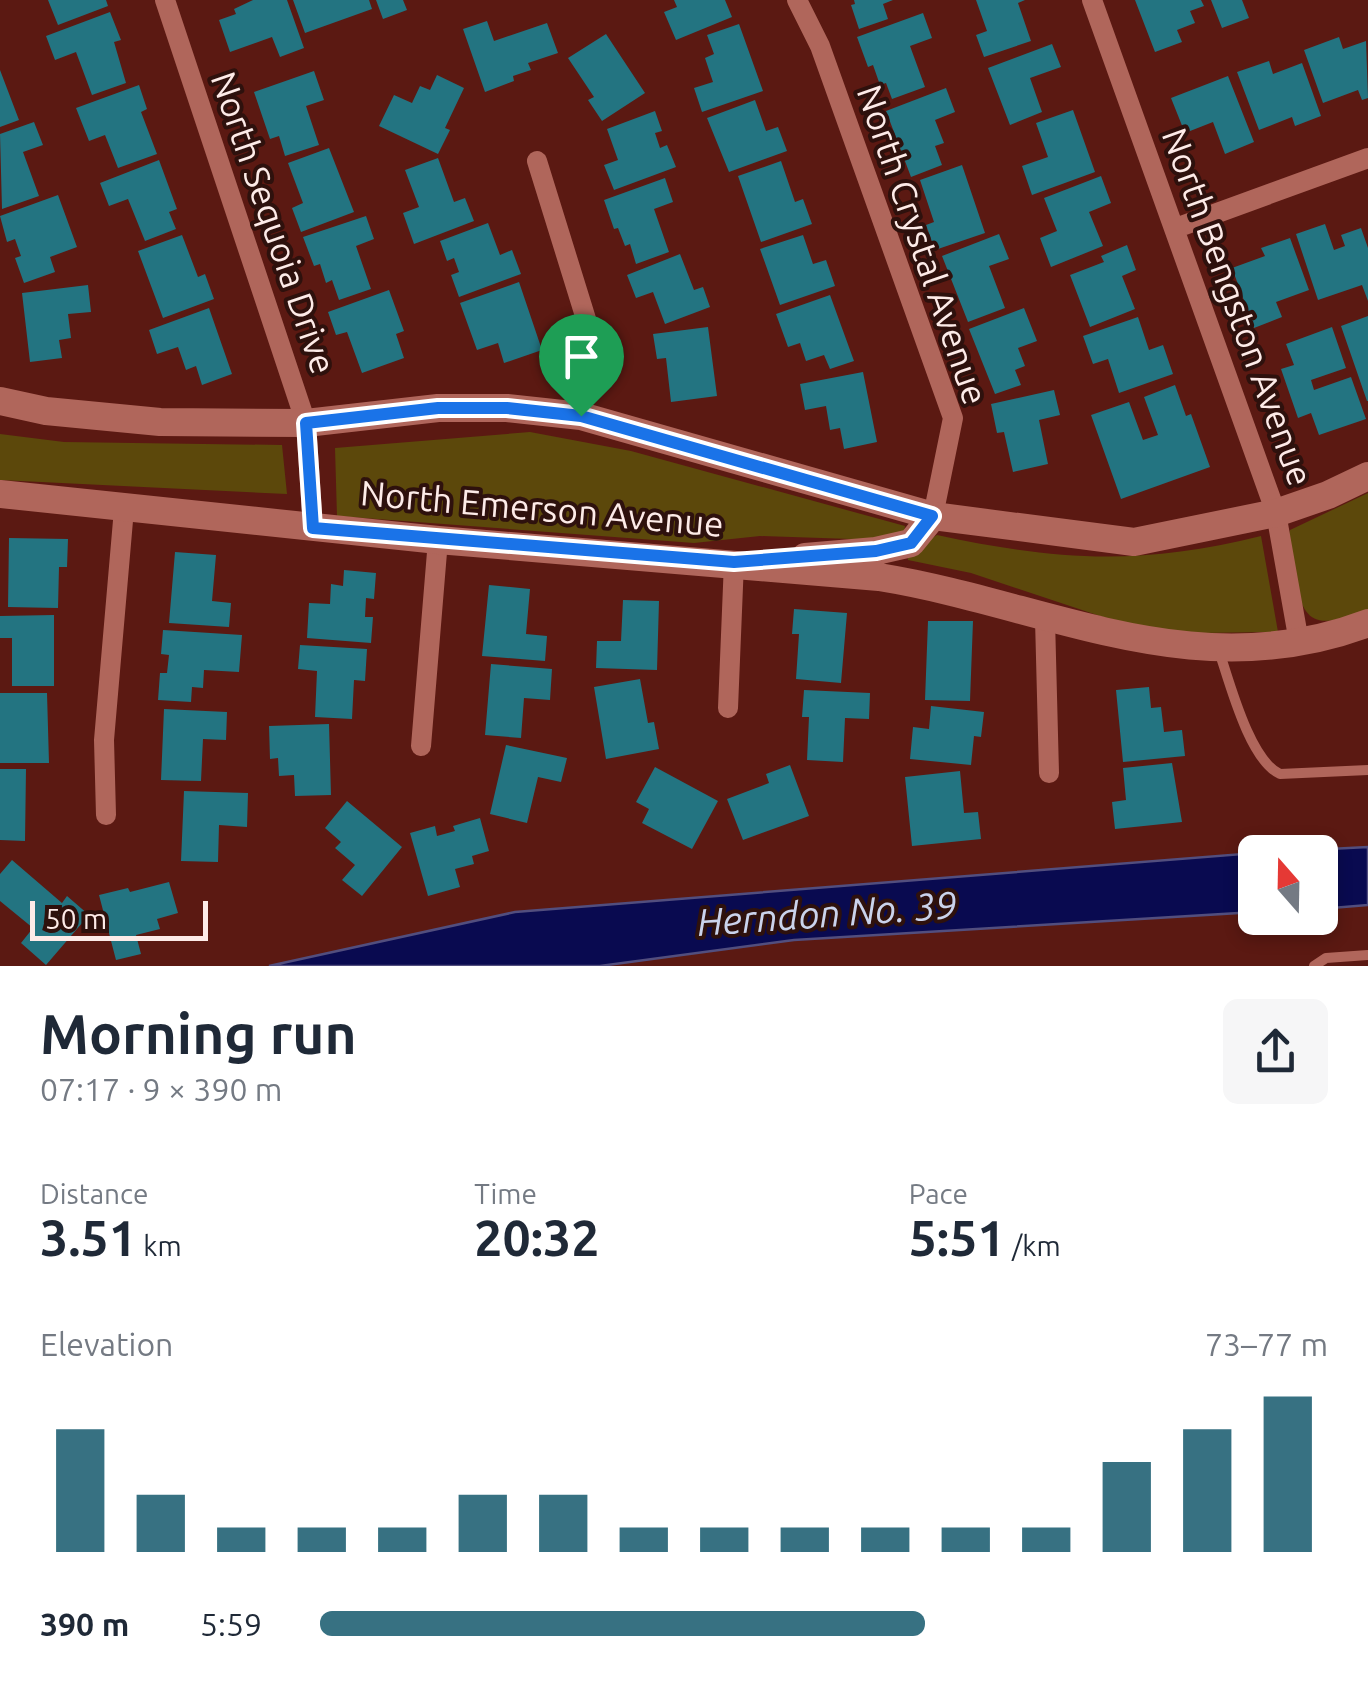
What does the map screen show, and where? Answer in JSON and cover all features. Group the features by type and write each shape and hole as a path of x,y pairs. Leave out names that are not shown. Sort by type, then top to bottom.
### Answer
{"street":[{"name":"North Sequoia Drive","path":"164,0 306,423 313,528"},
{"name":"North Crystal Avenue","path":"797,0 820,46 952,418 932,516"},
{"name":"North Bengston Avenue","path":"1092,0 1276,514 1299,642"},
{"path":"1176,228 1368,158"},
{"path":"537,161 586,318 581,416"},
{"name":"North Emerson Avenue","path":"0,401 160,422 306,423 438,408 507,408 581,416 932,516 1134,542 1276,514 1328,496 1368,476"},
{"name":"North Emerson Avenue","path":"0,494 438,540 734,562 930,585 1125,638 1196,648 1299,642 1368,623"},
{"path":"106,815 104,740 124,509"},
{"path":"728,708 734,562 876,551 911,543 932,516"},
{"path":"421,746 438,540"},
{"path":"1045,619 1050,773"}],"lane":[{"path":"1218,647 1237,704 1270,770 1280,774 1368,770"},
{"path":"1314,966 1326,958 1368,955"}],"shaded area":[{"path":"530,432 631,451 905,526 904,532 881,540 760,536 694,543 337,516 335,448"},
{"path":"0,434 64,442 282,445 287,494 0,480"},
{"path":"1368,493 1368,610 1318,620 1310,615 1298,595 1289,554 1290,530"},
{"path":"937,535 1022,550 1099,556 1176,552 1261,536 1278,632 1154,629 1103,617 971,573 908,560 907,553"}],"water":[{"path":"1368,847 1368,905 1338,908 1338,849"},
{"name":"Herndon No. 39","path":"1238,854 1238,913 794,940 600,966 269,966 515,912"}],"building":[{"path":"48,0 106,0 108,6 58,25"},
{"path":"253,0 287,0 304,48 280,57 272,37 230,52 219,20 236,14 234,9"},
{"path":"293,0 369,0 372,9 305,33"},
{"path":"376,0 403,0 407,10 383,19"},
{"path":"674,0 725,0 732,17 676,40 664,12 677,7"},
{"path":"854,0 893,0 883,4 888,19 859,29 851,5"},
{"path":"976,0 1025,0 1018,3 1031,41 984,57 976,35 987,31"},
{"path":"1135,0 1201,0 1204,6 1190,11 1195,23 1177,30 1182,42 1155,52"},
{"path":"1211,0 1242,0 1249,18 1222,28"},
{"path":"110,12 121,40 114,42 126,83 92,95 76,52 55,60 46,36"},
{"path":"923,13 932,38 910,46 925,87 892,99 886,83 880,85 873,65 868,67 857,37"},
{"path":"487,21 494,41 547,23 558,53 528,63 531,70 485,92 463,29"},
{"path":"739,24 763,91 702,112 694,88 713,82 705,58 714,54 707,35"},
{"path":"606,34 645,93 602,121 588,100 594,97 568,58"},
{"path":"1339,37 1343,49 1366,41 1368,98 1362,100 1358,90 1323,103 1304,50"},
{"path":"1052,44 1061,67 1030,78 1042,112 1010,125 988,68"},
{"path":"1269,61 1273,74 1302,63 1321,116 1295,126 1292,117 1259,130 1237,72"},
{"path":"0,70 19,120 0,127"},
{"path":"314,71 324,100 306,106 319,145 285,156 279,136 270,139 254,92"},
{"path":"437,75 464,88 445,128 450,130 438,154 379,126 394,95 412,103 420,86 430,90"},
{"path":"1228,76 1254,142 1225,154 1213,122 1185,133 1171,98"},
{"path":"139,85 147,109 141,112 157,154 118,168 105,135 89,141 76,108"},
{"path":"946,88 955,112 935,120 944,143 935,146 942,165 911,177 886,111"},
{"path":"755,100 766,131 778,127 787,151 729,172 707,118"},
{"path":"1073,110 1095,172 1032,195 1022,166 1048,157 1036,123"},
{"path":"655,111 662,131 655,133 660,148 667,145 676,167 614,190 604,165 618,160 607,129"},
{"path":"34,122 43,145 23,152 39,196 2,209 0,134"},
{"path":"329,148 354,212 301,232 292,208 303,203 288,163"},
{"path":"438,158 454,202 465,198 474,221 414,244 403,213 419,207 405,170"},
{"path":"159,160 177,209 169,212 176,229 145,241 128,199 109,206 100,183"},
{"path":"781,161 795,202 803,199 812,224 761,242 738,176"},
{"path":"962,165 985,233 935,250 926,225 934,222 920,180"},
{"path":"1101,176 1111,203 1089,212 1103,246 1051,267 1040,238 1057,231 1044,198"},
{"path":"665,178 673,202 654,209 669,252 636,264 630,244 625,246 618,228 614,229 604,200"},
{"path":"58,195 77,247 50,257 55,272 24,283 15,258 21,256 15,239 7,242 0,216"},
{"path":"366,216 374,239 356,246 371,289 339,300 332,280 326,283 320,264 314,266 303,237"},
{"path":"488,223 500,255 512,250 521,274 459,297 451,275 459,272 454,258 447,261 440,241"},
{"path":"1325,224 1334,250 1345,246 1341,235 1361,228 1368,248 1368,301 1362,285 1318,300 1296,234"},
{"path":"999,234 1009,259 989,266 1005,308 968,322 942,256"},
{"path":"182,235 198,277 205,274 214,299 163,318 138,251"},
{"path":"803,235 813,264 826,260 835,286 780,305 760,249"},
{"path":"1290,238 1309,290 1276,302 1282,317 1254,328 1232,268 1265,256 1261,248"},
{"path":"1127,245 1136,270 1122,276 1135,309 1090,327 1070,275 1104,262 1101,256"},
{"path":"680,254 694,290 703,287 710,307 665,324 653,292 636,298 627,275"},
{"path":"519,282 542,350 504,363 498,343 477,350 460,303"},
{"path":"88,285 91,312 68,314 71,338 59,340 62,358 30,362 22,293"},
{"path":"389,290 404,331 396,334 404,358 362,373 347,332 336,335 328,312"},
{"path":"830,295 854,361 830,369 824,355 806,361 800,343 788,347 776,314"},
{"path":"209,308 232,374 202,385 196,366 186,370 178,347 157,354 149,330"},
{"path":"1024,308 1037,341 1018,348 1025,366 1015,370 1021,385 995,394 969,329"},
{"path":"1368,316 1368,401 1367,401 1341,326"},
{"path":"1138,317 1149,350 1163,345 1173,374 1119,393 1108,359 1093,364 1083,336"},
{"path":"708,327 717,396 671,402 666,358 657,359 653,334"},
{"path":"1332,327 1346,368 1311,380 1314,390 1351,377 1366,419 1319,435 1311,413 1298,418 1281,369 1294,365 1286,344"},
{"path":"863,372 877,442 844,449 840,428 830,430 826,406 805,410 800,384"},
{"path":"1175,385 1186,416 1191,414 1210,467 1121,499 1091,415 1129,402 1143,440 1158,435 1144,397"},
{"path":"1054,390 1060,415 1039,420 1048,464 1013,472 1004,432 997,433 991,404"},
{"path":"9,538 68,539 67,567 59,567 58,608 8,607"},
{"path":"175,552 216,555 212,601 231,603 229,627 169,623"},
{"path":"344,570 376,573 374,599 366,598 365,617 373,617 371,643 307,638 309,603 330,604 331,584 343,586"},
{"path":"489,585 530,589 526,634 547,636 545,661 482,656"},
{"path":"623,600 659,601 657,670 596,668 597,641 621,641"},
{"path":"794,609 847,613 841,683 796,679 799,634 792,634"},
{"path":"54,615 54,686 12,686 12,638 0,638 0,616"},
{"path":"928,621 973,621 970,701 925,700"},
{"path":"163,630 242,635 239,672 204,670 203,688 192,687 191,702 158,700 160,673 167,673 169,655 161,654"},
{"path":"300,645 367,649 365,681 354,680 352,719 315,717 317,671 298,669"},
{"path":"491,664 552,669 550,700 524,698 521,738 485,735"},
{"path":"640,679 648,723 654,722 659,749 606,759 594,687"},
{"path":"1149,687 1151,708 1161,707 1164,732 1182,730 1185,756 1123,762 1116,690"},
{"path":"804,690 870,693 869,719 845,718 843,762 807,760 809,717 802,717"},
{"path":"0,693 47,693 49,763 0,763"},
{"path":"931,706 984,712 981,737 974,736 971,765 910,759 913,727 929,729"},
{"path":"164,709 227,712 226,740 203,739 201,781 161,780"},
{"path":"329,724 331,795 295,796 294,775 279,776 278,758 270,759 269,726"},
{"path":"506,745 567,758 561,782 538,777 527,823 490,814"},
{"path":"1172,763 1182,822 1115,829 1112,802 1126,800 1123,768"},
{"path":"790,765 809,816 743,840 727,799 769,783 766,774"},
{"path":"655,767 718,801 692,849 642,823 649,809 636,802"},
{"path":"0,769 26,769 25,841 0,840"},
{"path":"960,771 964,813 978,812 981,839 912,846 905,777"},
{"path":"184,791 248,793 247,827 219,825 218,862 181,861"},
{"path":"347,801 402,847 362,896 342,880 355,865 335,848 341,842 325,828"},
{"path":"480,818 489,851 472,856 474,864 455,869 460,887 428,896 410,833 435,826 437,836 455,831 453,826"},
{"path":"12,860 62,903 67,896 89,915 46,965 21,943 33,928 0,901 0,874"},
{"path":"169,882 178,913 157,919 160,929 136,935 141,954 116,960 99,895"}],"route":[{"path":"438,408 507,408 581,416 815,483 932,516 911,543 876,551 734,562 313,528 306,423 438,408"}]}
